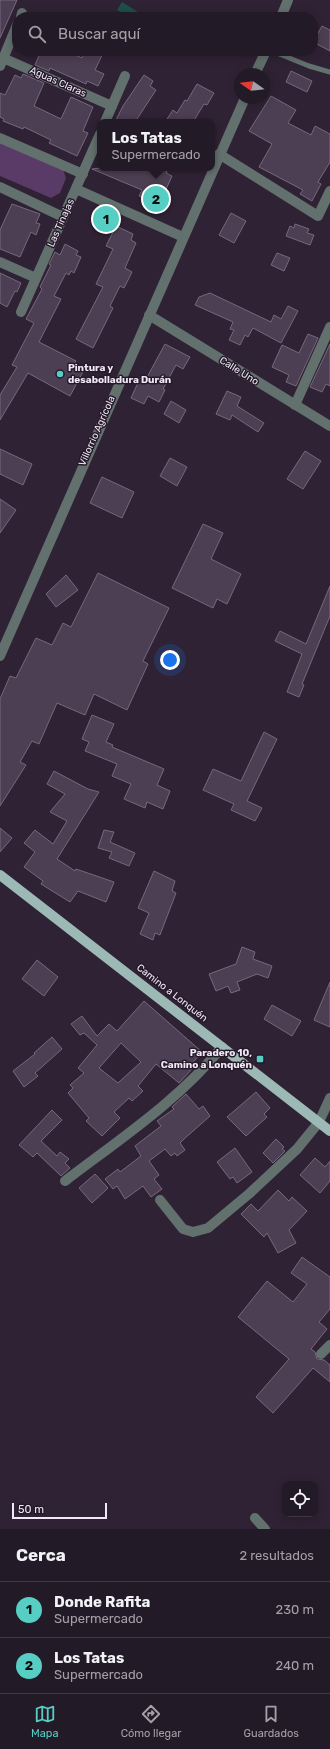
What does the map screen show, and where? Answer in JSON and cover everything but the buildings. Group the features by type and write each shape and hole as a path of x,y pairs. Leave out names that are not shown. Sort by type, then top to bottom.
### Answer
{"main road":[{"name":"Camino a Lonquén","path":"0,875 330,1131"}],"street":[{"path":"283,12 288,0"},
{"path":"2,62 12,38"},
{"path":"258,68 264,56"},
{"name":"Aguas Claras","path":"2,62 112,106"},
{"path":"106,119 125,76"},
{"name":"Villorrio Agrícola","path":"215,163 242,104"},
{"path":"0,138 83,174"},
{"name":"Las Tinajas","path":"21,312 97,141"},
{"path":"219,154 318,216 330,191"},
{"name":"Villorrio Agrícola","path":"0,656 212,171"},
{"path":"0,188 63,217"},
{"path":"76,189 183,237"},
{"path":"0,262 36,278"},
{"name":"Calle Uno","path":"149,315 330,426"},
{"path":"295,405 330,327"},
{"path":"66,1181 149,1117 198,1076 222,1047"},
{"path":"160,1200 183,1229 193,1232 208,1228 250,1193 297,1149 319,1122 330,1098"},
{"path":"321,1354 330,1345"},
{"path":"255,1518 265,1529"}],"lane":[{"path":"284,56 313,68 330,72"}],"shaded area":[{"path":"122,2 138,12 120,12 117,10"},
{"path":"0,142 63,169 66,178 60,193 51,198 0,176"}],"place":[{"name":"Los Tatas","path":"156,199"},
{"name":"Donde Rafita","path":"106,219"},
{"name":"Pintura y desabolladura Durán","path":"60,374"},
{"name":"Paradero 10, Camino a Lonquén","path":"260,1059"}]}
